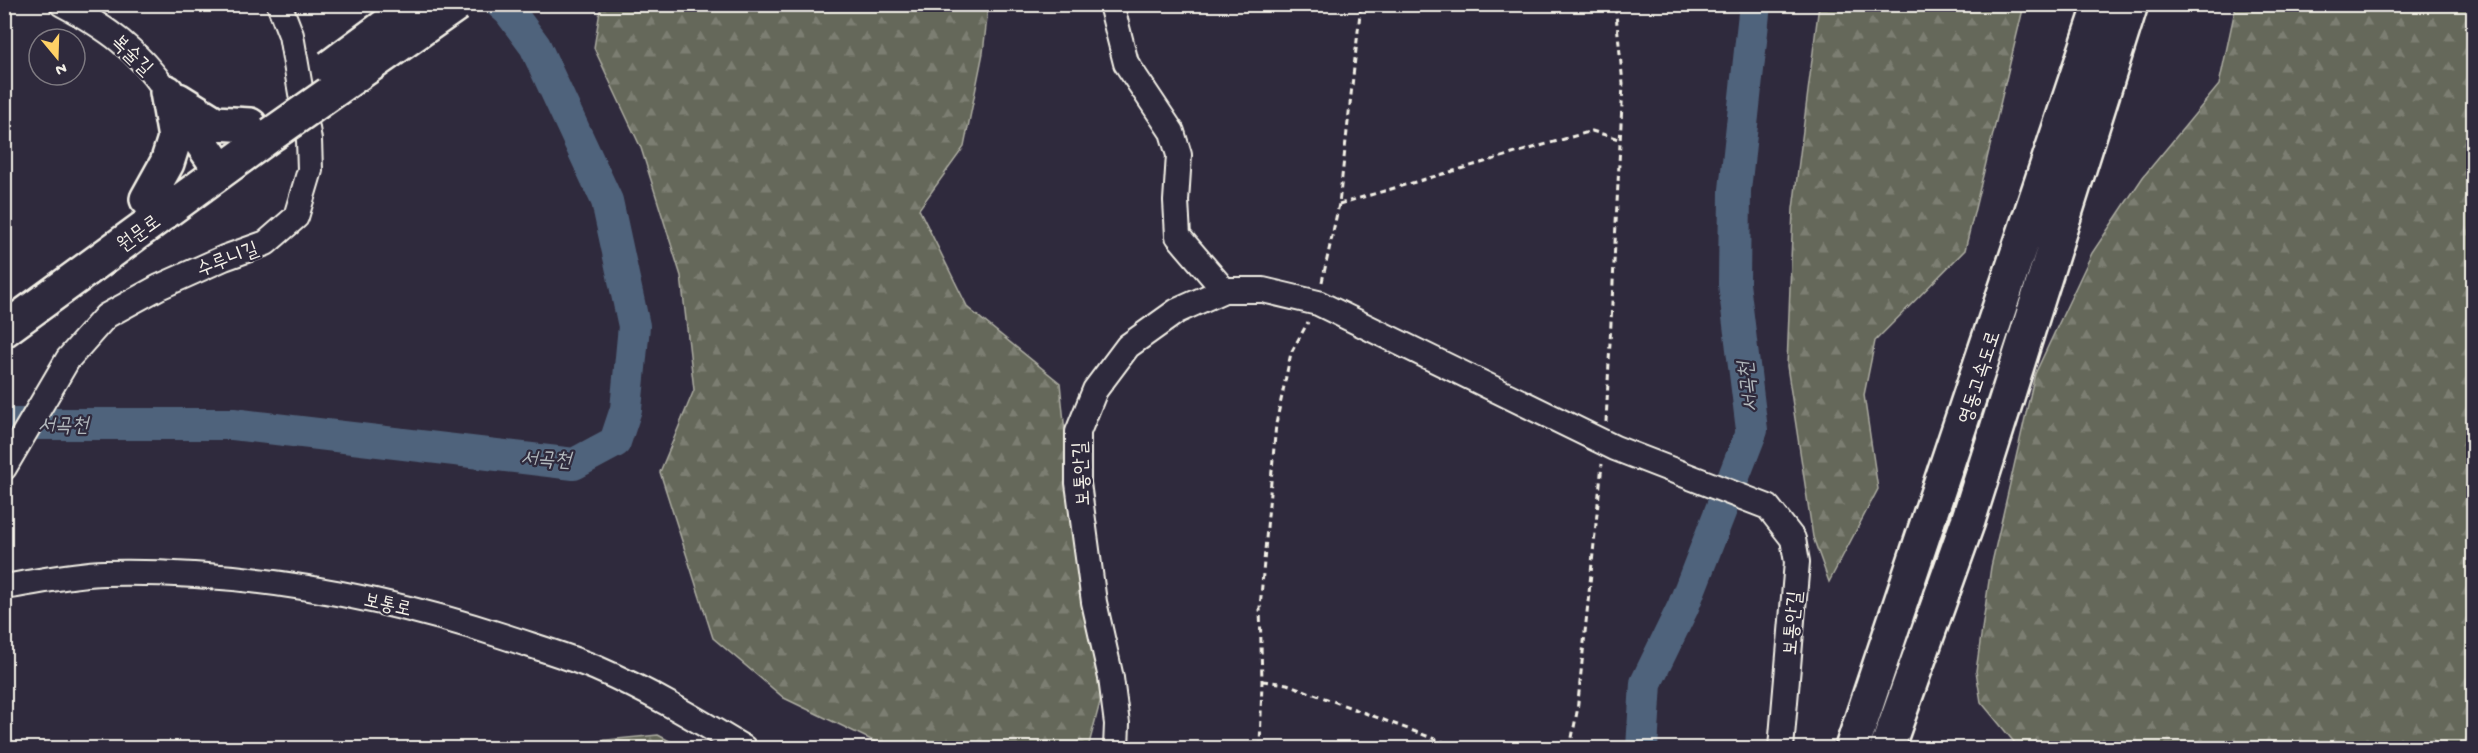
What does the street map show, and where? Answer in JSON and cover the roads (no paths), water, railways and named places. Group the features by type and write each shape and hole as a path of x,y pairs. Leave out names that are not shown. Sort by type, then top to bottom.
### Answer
{"highway":[{"path":"261,126 416,4"},
{"path":"166,92 215,123 261,126 457,4"},
{"name":"영동고속도로","path":"1852,748 2101,4"},
{"name":"영동고속도로","path":"1887,748 1968,521 2132,4"},
{"path":"166,92 215,163"},
{"path":"147,199 167,163 175,138 166,92"},
{"name":"원문로","path":"4,330 261,126"},
{"name":"원문로","path":"4,304 147,199 215,163"}],"street":[{"name":"복술길","path":"62,4 112,33 151,69 166,92"},
{"name":"수루니길","path":"4,468 68,359 106,316 159,286 266,243 296,217 310,170 309,140 291,35 279,4"},
{"path":"1112,4 1126,63 1172,132 1179,155 1176,201 1178,236 1224,290"},
{"name":"보통안길","path":"1116,748 1117,724 1111,678 1094,602 1078,483 1077,432 1095,390 1128,346 1177,311 1224,290 1263,290 1318,303 1615,448 1768,507 1793,539 1797,562 1781,748"},
{"name":"보통로","path":"4,586 101,573 161,574 254,579 365,597 465,623 595,668 642,690 744,748"}],"waterway":[{"name":"서곡천","path":"4,424 233,424 574,464 615,442 626,409 634,326 607,201 535,46 509,11 501,4"},
{"name":"서곡천","path":"1642,748 1646,683 1683,607 1752,430 1734,284 1735,190 1755,4"}]}
